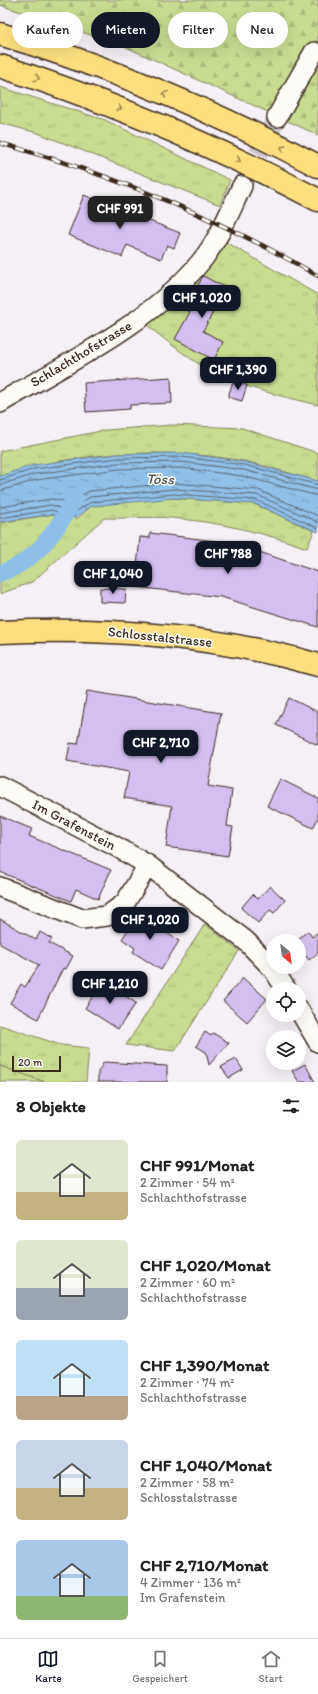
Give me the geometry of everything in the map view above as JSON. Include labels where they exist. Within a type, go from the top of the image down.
[{"type":"main road","points":[[0,34],[93,65],[176,98],[257,135],[318,166]]},
{"type":"main road","points":[[0,66],[82,94],[164,126],[243,162],[318,200]]},
{"type":"main road","name":"Schlosstalstrasse","points":[[0,632],[103,630],[157,635],[251,648],[318,664]]},
{"type":"street","points":[[277,117],[314,52]]},
{"type":"street","name":"Schlachthofstrasse","points":[[0,403],[139,319],[163,300],[187,277],[204,257],[217,237],[242,186]]},
{"type":"street","name":"Im Grafenstein","points":[[0,786],[115,846],[148,865],[246,941],[273,969],[281,982]]},
{"type":"street","points":[[0,887],[82,919],[107,916],[125,903],[148,865]]},
{"type":"street","points":[[306,1022],[318,1042]]},
{"type":"green space","points":[[0,0],[318,0],[318,135],[128,48],[160,48],[160,12],[91,12],[91,35],[83,32],[83,12],[21,12],[0,5]]},
{"type":"green space","points":[[0,87],[105,120],[230,180],[220,205],[38,133],[0,123]]},
{"type":"green space","points":[[217,237],[318,295],[318,405],[259,390],[235,382],[213,372],[180,351],[139,319]]},
{"type":"green space","points":[[172,425],[242,428],[318,453],[318,481],[244,461],[183,454],[152,453],[121,454],[59,461],[0,476],[0,451],[106,430]]},
{"type":"green space","points":[[173,498],[254,504],[314,531],[307,548],[273,537],[206,522],[163,517],[104,518],[32,582],[0,594],[0,523],[54,514],[55,517],[78,518],[91,506]]},
{"type":"green space","points":[[205,924],[239,951],[175,1051],[126,1045]]},
{"type":"green space","points":[[0,1025],[61,1045],[89,1048],[86,1082],[45,1082],[0,1066]]},
{"type":"green space","points":[[0,1066],[45,1082],[0,1082]]},
{"type":"water","name":"Töss","points":[[182,453],[245,462],[318,481],[318,532],[255,504],[174,498],[92,506],[76,517],[57,517],[53,514],[0,522],[0,476],[33,465],[118,454]]},
{"type":"building","points":[[84,195],[180,233],[174,248],[167,245],[161,259],[127,245],[122,257],[68,235]]},
{"type":"building","points":[[203,276],[226,288],[203,331],[223,342],[214,360],[175,339],[190,312],[185,309]]},
{"type":"building","points":[[171,377],[172,403],[130,405],[130,409],[86,412],[84,383]]},
{"type":"building","points":[[233,381],[247,385],[242,401],[228,397]]},
{"type":"building","points":[[150,533],[233,543],[318,572],[318,627],[221,597],[135,587],[140,537],[150,538]]},
{"type":"building","points":[[100,588],[126,589],[125,603],[100,602]]},
{"type":"building","points":[[87,691],[221,713],[208,786],[232,790],[227,826],[233,827],[228,856],[166,847],[172,806],[124,798],[129,772],[67,761],[70,743],[78,744]]},
{"type":"building","points":[[289,698],[318,712],[318,745],[276,725]]},
{"type":"building","points":[[280,779],[318,798],[318,818],[313,828],[267,806]]},
{"type":"building","points":[[0,816],[32,829],[29,836],[111,870],[98,899],[76,889],[71,901],[0,872]]},
{"type":"building","points":[[270,886],[285,900],[274,913],[270,910],[258,923],[241,908],[253,894],[258,899]]},
{"type":"building","points":[[141,910],[154,919],[152,923],[179,941],[161,970],[133,952],[135,948],[122,939]]},
{"type":"building","points":[[0,919],[36,940],[40,932],[52,939],[49,943],[73,956],[66,969],[63,968],[38,1019],[10,1003],[21,984],[25,987],[39,965],[0,944]]},
{"type":"building","points":[[308,931],[312,937],[318,932],[318,953],[309,960],[306,956],[306,934],[304,934]]},
{"type":"building","points":[[243,978],[266,998],[266,1000],[247,1022],[223,1001]]},
{"type":"building","points":[[103,981],[136,1003],[118,1029],[85,1008]]},
{"type":"building","points":[[205,1032],[211,1036],[213,1033],[229,1043],[209,1065],[206,1052],[196,1046]]},
{"type":"building","points":[[236,1059],[243,1070],[229,1078],[221,1067]]},
{"type":"building","points":[[104,1062],[167,1066],[167,1082],[98,1082],[98,1072]]},
{"type":"building","points":[[306,1066],[315,1082],[299,1082],[292,1071],[306,1070]]},
{"type":"waterway","points":[[0,573],[13,568],[35,553],[45,543],[75,498]]},
{"type":"tunnel","points":[[245,180],[277,117]]},
{"type":"railway","points":[[0,143],[41,155],[123,183],[163,199],[242,235],[318,276]]}]
